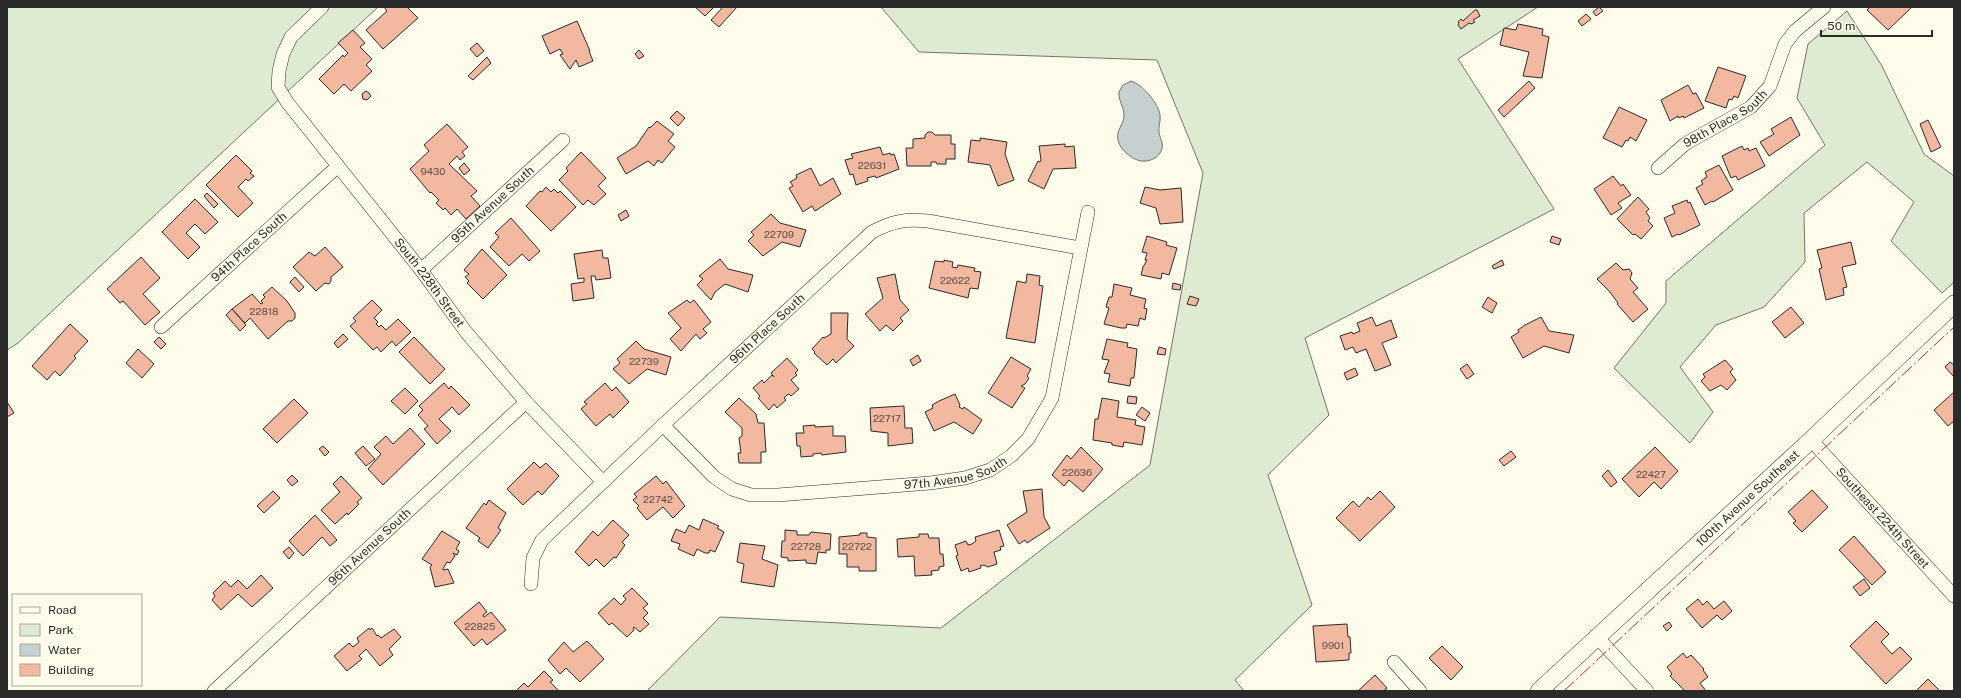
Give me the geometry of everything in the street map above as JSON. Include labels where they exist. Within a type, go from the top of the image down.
[{"type":"street","name":"South 228th Street","points":[[322,7],[291,37],[282,54],[278,87],[287,102],[421,270],[466,332],[526,402],[603,482]]},
{"type":"street","name":"98th Place South","points":[[1658,168],[1686,144],[1751,106],[1770,86],[1785,44],[1795,31],[1824,7]]},
{"type":"street","name":"95th Avenue South","points":[[421,270],[564,140]]},
{"type":"street","name":"94th Place South","points":[[161,327],[338,166]]},
{"type":"street","name":"97th Avenue South","points":[[663,425],[714,477],[732,489],[751,495],[778,495],[930,484],[965,478],[990,470],[1011,456],[1028,439],[1052,398],[1088,212]]},
{"type":"street","name":"96th Place South","points":[[531,584],[533,558],[542,540],[663,425],[872,232],[888,224],[906,220],[928,221],[1080,248]]},
{"type":"street","name":"100th Avenue Southeast","points":[[1539,691],[1811,440],[1954,304]]},
{"type":"street","name":"96th Avenue South","points":[[214,691],[526,402]]},
{"type":"street","name":"Southeast 224th Street","points":[[1811,440],[1954,596]]},
{"type":"street","points":[[1597,637],[1647,691]]},
{"type":"street","points":[[1394,662],[1420,691]]},
{"type":"green space","points":[[7,7],[378,7],[18,343],[7,350]]},
{"type":"green space","points":[[881,7],[1538,7],[1458,59],[1554,209],[1305,338],[1329,415],[1268,475],[1312,605],[1235,680],[1244,691],[647,691],[720,617],[941,628],[1150,465],[1203,173],[1157,60],[919,52]]},
{"type":"green space","points":[[1847,11],[1882,66],[1924,154],[1954,176],[1954,282],[1942,293],[1891,241],[1914,202],[1867,162],[1804,213],[1805,262],[1764,307],[1716,325],[1680,367],[1713,412],[1690,443],[1614,368],[1666,303],[1666,281],[1825,145],[1797,98],[1808,44]]},
{"type":"water","points":[[1131,81],[1145,90],[1157,105],[1160,115],[1159,133],[1162,148],[1160,153],[1154,158],[1144,161],[1137,160],[1128,155],[1121,147],[1118,138],[1118,133],[1124,115],[1119,98],[1119,92],[1123,85]]},
{"type":"building","points":[[384,7],[407,7],[418,18],[383,49],[366,30],[387,11]]},
{"type":"building","points":[[695,7],[711,7],[713,8],[705,16]]},
{"type":"building","points":[[723,7],[737,7],[719,27],[711,20]]},
{"type":"building","points":[[1599,7],[1603,11],[1596,16],[1593,12]]},
{"type":"building","points":[[1870,7],[1912,7],[1888,30],[1867,10]]},
{"type":"building","points":[[1475,10],[1477,10],[1480,16],[1473,20],[1475,22],[1471,24],[1469,23],[1461,29],[1458,22],[1461,19],[1463,21]]},
{"type":"building","points":[[1586,14],[1591,19],[1582,26],[1578,21]]},
{"type":"building","points":[[577,21],[593,61],[579,67],[576,60],[570,69],[560,55],[563,54],[560,49],[550,54],[542,36]]},
{"type":"building","points":[[1518,24],[1543,29],[1542,35],[1549,37],[1542,78],[1523,76],[1529,52],[1500,45],[1504,28],[1516,30]]},
{"type":"building","points":[[353,30],[365,43],[360,47],[372,59],[366,65],[372,71],[351,91],[344,84],[334,94],[319,79],[343,55],[344,57],[348,53],[338,43]]},
{"type":"building","points":[[477,43],[484,51],[477,57],[470,49]]},
{"type":"building","points":[[639,50],[644,56],[639,59],[635,54]]},
{"type":"building","points":[[487,57],[491,63],[473,80],[468,76]]},
{"type":"building","points":[[1718,67],[1746,76],[1738,98],[1734,96],[1732,100],[1729,99],[1726,108],[1705,101]]},
{"type":"building","points":[[1529,81],[1535,88],[1504,117],[1498,110]]},
{"type":"building","points":[[1688,85],[1693,94],[1696,93],[1704,108],[1684,118],[1683,116],[1679,118],[1678,116],[1670,121],[1661,100]]},
{"type":"building","points":[[366,91],[371,96],[367,100],[363,99],[362,94]]},
{"type":"building","points":[[1619,107],[1647,120],[1636,141],[1630,137],[1628,141],[1626,140],[1622,147],[1603,138]]},
{"type":"building","points":[[677,111],[685,118],[678,126],[670,118]]},
{"type":"building","points":[[1791,117],[1800,135],[1769,156],[1760,142],[1774,134],[1771,129]]},
{"type":"building","points":[[1928,120],[1941,147],[1931,152],[1920,124]]},
{"type":"building","points":[[657,121],[674,134],[668,141],[675,147],[662,163],[658,160],[654,166],[648,161],[626,174],[617,158],[636,146],[649,127],[650,128]]},
{"type":"building","points":[[447,124],[468,147],[462,152],[465,156],[460,160],[457,156],[449,164],[477,191],[471,196],[480,206],[466,219],[457,209],[451,215],[445,208],[443,210],[436,203],[439,200],[431,192],[430,193],[410,169],[429,151],[424,145]]},
{"type":"building","points":[[928,132],[932,132],[935,135],[951,135],[951,144],[955,144],[955,159],[946,159],[946,164],[931,162],[931,166],[907,166],[906,148],[913,148],[913,139],[925,138],[925,135]]},
{"type":"building","points":[[980,138],[1007,142],[1005,154],[1014,180],[998,186],[990,165],[968,162],[971,140],[980,141]]},
{"type":"building","points":[[1065,144],[1065,147],[1074,146],[1076,168],[1053,169],[1044,189],[1028,181],[1038,161],[1040,162],[1041,160],[1039,146]]},
{"type":"building","points":[[1742,146],[1744,150],[1748,148],[1749,151],[1756,148],[1765,166],[1738,180],[1736,176],[1731,178],[1722,156]]},
{"type":"building","points":[[880,147],[883,155],[890,153],[891,155],[894,154],[899,169],[876,178],[875,176],[867,178],[868,181],[856,185],[853,174],[850,175],[845,160],[853,158],[851,154]]},
{"type":"building","points":[[581,152],[606,178],[598,186],[606,194],[594,205],[588,200],[583,205],[559,180],[568,171],[566,168]]},
{"type":"building","points":[[236,155],[252,171],[250,173],[254,176],[248,181],[246,179],[238,187],[253,203],[238,217],[206,185]]},
{"type":"building","points":[[464,163],[470,170],[464,175],[459,168]]},
{"type":"building","points":[[1719,165],[1733,190],[1705,205],[1696,188],[1703,184],[1701,181],[1707,177],[1705,172]]},
{"type":"building","points":[[811,168],[820,186],[833,178],[841,194],[815,211],[812,206],[803,212],[789,188],[793,186],[790,182],[797,178],[796,175]]},
{"type":"building","points":[[1613,176],[1621,186],[1623,184],[1631,195],[1618,203],[1622,208],[1611,215],[1594,189]]},
{"type":"building","points":[[546,187],[551,192],[554,189],[558,193],[560,191],[576,207],[551,231],[526,206],[540,191],[542,192]]},
{"type":"building","points":[[1145,187],[1160,190],[1181,188],[1183,222],[1160,224],[1156,208],[1140,203]]},
{"type":"building","points":[[207,193],[218,204],[214,208],[204,196]]},
{"type":"building","points":[[1638,197],[1649,209],[1646,212],[1650,218],[1648,221],[1653,226],[1641,239],[1635,234],[1633,235],[1617,219]]},
{"type":"building","points":[[195,199],[218,222],[205,234],[195,224],[186,233],[200,247],[188,259],[162,232]]},
{"type":"building","points":[[1687,200],[1688,203],[1690,202],[1700,225],[1672,237],[1664,218],[1675,213],[1672,206]]},
{"type":"building","points":[[626,210],[629,216],[621,221],[618,215]]},
{"type":"building","points":[[771,214],[780,223],[806,230],[800,247],[782,242],[763,256],[748,241],[754,235],[751,232]]},
{"type":"building","points":[[511,218],[540,251],[529,261],[522,254],[509,266],[490,247],[499,237],[495,233]]},
{"type":"building","points":[[1147,236],[1167,242],[1166,245],[1177,248],[1169,275],[1162,273],[1161,279],[1141,275],[1147,260],[1145,260],[1147,253],[1142,252]]},
{"type":"building","points":[[1552,236],[1561,239],[1559,245],[1550,242]]},
{"type":"building","points":[[1851,242],[1856,264],[1842,267],[1847,287],[1843,288],[1844,295],[1826,300],[1819,269],[1822,268],[1817,250]]},
{"type":"building","points":[[325,247],[343,267],[331,277],[329,284],[325,283],[316,291],[293,267],[309,252],[315,256]]},
{"type":"building","points":[[482,249],[507,275],[483,299],[467,283],[469,281],[465,277],[469,274],[464,270]]},
{"type":"building","points":[[602,250],[603,258],[608,258],[611,278],[596,280],[595,276],[591,276],[594,298],[573,301],[571,284],[584,282],[584,278],[578,279],[574,254]]},
{"type":"building","points":[[141,257],[160,278],[143,294],[160,312],[145,325],[123,301],[120,303],[107,289]]},
{"type":"building","points":[[720,259],[728,269],[753,275],[748,292],[725,284],[715,292],[711,300],[697,285],[703,279],[699,276]]},
{"type":"building","points":[[944,260],[953,262],[952,267],[957,268],[958,265],[975,268],[974,271],[981,272],[978,289],[970,288],[968,298],[929,288],[935,261],[944,262]]},
{"type":"building","points":[[1502,260],[1504,265],[1494,269],[1492,266]]},
{"type":"building","points":[[1616,263],[1623,270],[1629,269],[1632,273],[1630,279],[1638,288],[1633,292],[1648,309],[1633,322],[1617,304],[1618,303],[1610,292],[1597,279]]},
{"type":"building","points":[[895,274],[900,300],[909,310],[900,318],[903,321],[893,331],[886,325],[880,331],[865,314],[883,298],[877,278]]},
{"type":"building","points":[[1027,274],[1040,276],[1039,285],[1043,286],[1035,343],[1006,338],[1017,281],[1026,283]]},
{"type":"building","points":[[295,277],[304,287],[299,292],[290,282]]},
{"type":"building","points":[[1173,283],[1181,285],[1180,290],[1172,289]]},
{"type":"building","points":[[1114,284],[1132,288],[1130,295],[1146,299],[1144,308],[1147,309],[1145,320],[1140,318],[1138,326],[1127,324],[1126,328],[1121,328],[1104,324],[1109,308],[1106,307],[1109,297],[1112,297]]},
{"type":"building","points":[[272,287],[287,301],[295,313],[295,318],[292,321],[288,321],[268,339],[250,318],[245,323],[232,309],[252,294],[261,304],[263,303],[261,301],[265,297],[263,295]]},
{"type":"building","points":[[1190,296],[1199,299],[1196,306],[1187,304]]},
{"type":"building","points":[[1488,297],[1497,303],[1492,313],[1482,307]]},
{"type":"building","points":[[372,300],[382,310],[374,318],[378,322],[376,324],[379,327],[381,325],[386,330],[398,319],[411,332],[396,346],[392,341],[381,352],[377,347],[373,350],[350,326],[356,321],[353,318]]},
{"type":"building","points":[[687,300],[690,303],[694,300],[711,322],[703,329],[707,333],[700,339],[696,334],[681,351],[670,339],[681,328],[668,313]]},
{"type":"building","points":[[1791,307],[1804,323],[1785,338],[1772,322]]},
{"type":"building","points":[[232,309],[246,325],[240,331],[226,315]]},
{"type":"building","points":[[831,313],[848,313],[847,339],[854,346],[836,363],[833,359],[827,365],[814,353],[815,352],[812,349],[823,337],[824,338],[831,334]]},
{"type":"building","points":[[1372,317],[1376,326],[1391,320],[1397,337],[1382,343],[1391,365],[1375,371],[1366,349],[1356,353],[1353,347],[1345,350],[1340,336],[1352,332],[1353,334],[1360,331],[1357,323]]},
{"type":"building","points":[[1541,317],[1549,331],[1574,335],[1569,353],[1544,346],[1523,358],[1511,337],[1519,332],[1518,330],[1525,325]]},
{"type":"building","points":[[70,324],[88,341],[74,356],[76,358],[60,376],[55,371],[47,380],[32,366]]},
{"type":"building","points":[[343,334],[348,339],[338,348],[334,343]]},
{"type":"building","points":[[159,337],[166,344],[161,349],[154,342]]},
{"type":"building","points":[[414,337],[445,369],[430,384],[399,352]]},
{"type":"building","points":[[1107,339],[1128,343],[1127,347],[1137,349],[1134,378],[1131,378],[1130,386],[1108,382],[1110,374],[1104,373],[1109,360],[1102,359]]},
{"type":"building","points":[[636,341],[644,349],[671,357],[666,375],[647,369],[629,384],[613,369],[620,363],[617,359]]},
{"type":"building","points":[[1159,347],[1166,349],[1165,355],[1157,354]]},
{"type":"building","points":[[138,349],[154,364],[142,378],[126,363]]},
{"type":"building","points":[[918,355],[921,361],[913,366],[910,360]]},
{"type":"building","points":[[1011,357],[1031,369],[1027,376],[1029,378],[1025,384],[1021,386],[1025,388],[1012,408],[988,393]]},
{"type":"building","points":[[787,358],[798,370],[795,373],[797,375],[791,380],[799,389],[791,396],[789,394],[787,395],[784,398],[786,400],[777,408],[774,404],[769,410],[758,398],[760,396],[753,388],[762,380],[764,383],[772,375],[774,377],[771,373]]},
{"type":"building","points":[[1725,360],[1733,369],[1730,372],[1736,380],[1727,390],[1721,385],[1710,391],[1701,381],[1705,377],[1703,374]]},
{"type":"building","points":[[1950,362],[1954,365],[1954,377],[1945,367]]},
{"type":"building","points":[[1467,364],[1474,374],[1467,379],[1460,369]]},
{"type":"building","points":[[1355,368],[1358,375],[1347,380],[1344,373]]},
{"type":"building","points":[[444,383],[449,389],[451,386],[470,405],[459,415],[452,407],[439,419],[451,431],[437,444],[424,429],[428,426],[418,415],[423,410],[419,406]]},
{"type":"building","points":[[605,383],[612,391],[616,387],[629,402],[613,418],[610,414],[596,426],[581,409],[587,404],[584,402]]},
{"type":"building","points":[[405,388],[418,401],[405,414],[391,401]]},
{"type":"building","points":[[1954,392],[1954,421],[1948,426],[1934,410]]},
{"type":"building","points":[[955,394],[960,405],[959,407],[963,409],[964,407],[982,420],[973,434],[954,422],[934,431],[925,412],[933,408],[932,405]]},
{"type":"building","points":[[1128,396],[1137,397],[1136,404],[1127,403]]},
{"type":"building","points":[[739,398],[756,414],[758,423],[764,423],[766,452],[761,452],[761,463],[739,463],[738,453],[741,453],[739,438],[742,436],[742,428],[725,412]]},
{"type":"building","points":[[1102,398],[1119,401],[1117,417],[1136,420],[1135,425],[1145,427],[1142,445],[1124,442],[1123,447],[1112,445],[1112,443],[1093,440],[1095,419],[1098,419]]},
{"type":"building","points":[[294,399],[308,413],[277,443],[263,429]]},
{"type":"building","points":[[7,402],[14,413],[7,417]]},
{"type":"building","points":[[904,406],[905,428],[912,428],[913,443],[888,446],[888,433],[871,431],[870,408]]},
{"type":"building","points":[[1142,407],[1150,413],[1145,421],[1136,415]]},
{"type":"building","points":[[815,425],[815,427],[833,426],[833,436],[845,436],[846,452],[822,455],[821,453],[813,454],[813,456],[801,457],[800,446],[797,446],[796,433],[804,433],[803,426]]},
{"type":"building","points":[[410,428],[425,444],[383,485],[368,469],[381,454],[374,447],[386,436],[393,444]]},
{"type":"building","points":[[323,446],[329,452],[325,456],[319,449]]},
{"type":"building","points":[[363,446],[375,459],[366,466],[355,453]]},
{"type":"building","points":[[1081,447],[1103,469],[1083,492],[1069,480],[1064,486],[1052,475],[1067,455],[1071,459]]},
{"type":"building","points":[[1655,447],[1678,471],[1661,489],[1654,482],[1639,497],[1622,479]]},
{"type":"building","points":[[1511,451],[1516,457],[1504,466],[1499,460]]},
{"type":"building","points":[[534,462],[540,468],[546,463],[559,476],[542,495],[538,491],[523,505],[507,489]]},
{"type":"building","points":[[1608,470],[1617,482],[1611,487],[1602,476]]},
{"type":"building","points":[[292,475],[298,481],[292,486],[287,480]]},
{"type":"building","points":[[341,476],[362,498],[357,502],[359,504],[348,515],[347,513],[335,524],[321,510],[340,492],[333,484]]},
{"type":"building","points":[[656,476],[663,484],[666,481],[685,506],[673,518],[663,507],[647,520],[637,508],[639,506],[633,500],[637,497],[634,494]]},
{"type":"building","points":[[1042,489],[1044,517],[1050,528],[1027,543],[1025,540],[1019,544],[1007,525],[1027,512],[1023,491]]},
{"type":"building","points":[[1812,490],[1828,507],[1802,532],[1793,523],[1796,521],[1788,512]]},
{"type":"building","points":[[273,491],[280,498],[264,513],[257,506]]},
{"type":"building","points":[[1380,491],[1395,507],[1360,541],[1336,518],[1353,501],[1359,507],[1368,497],[1371,500]]},
{"type":"building","points":[[489,500],[506,513],[498,528],[501,530],[488,548],[478,541],[480,538],[466,528],[484,503],[486,505]]},
{"type":"building","points":[[315,515],[337,540],[330,546],[322,537],[303,556],[289,541]]},
{"type":"building","points":[[703,519],[719,526],[717,528],[724,532],[715,552],[710,550],[709,553],[705,553],[697,549],[694,556],[678,549],[680,544],[671,541],[676,529],[685,533],[689,525],[699,530]]},
{"type":"building","points":[[613,520],[629,535],[622,542],[625,545],[616,558],[614,557],[604,567],[596,559],[589,566],[575,552],[593,531],[598,536]]},
{"type":"building","points":[[785,530],[797,531],[797,535],[809,535],[811,532],[831,534],[830,550],[826,550],[826,553],[818,552],[816,564],[806,563],[806,560],[788,561],[788,558],[781,557],[782,541],[785,541]]},
{"type":"building","points":[[999,530],[1004,546],[1000,547],[1001,550],[994,552],[997,564],[988,567],[984,565],[980,566],[981,568],[969,572],[968,568],[961,571],[956,556],[958,555],[955,545],[966,541],[968,545],[972,544],[976,541],[975,537]]},
{"type":"building","points":[[442,531],[460,542],[456,549],[459,551],[457,555],[453,553],[455,556],[450,563],[447,562],[443,569],[448,569],[454,583],[435,587],[430,567],[432,565],[422,559]]},
{"type":"building","points":[[860,533],[867,533],[867,537],[876,538],[876,571],[859,571],[859,567],[847,567],[847,554],[839,554],[839,537],[860,535]]},
{"type":"building","points":[[919,534],[928,534],[929,538],[939,538],[940,554],[943,554],[944,566],[939,567],[939,570],[931,571],[932,575],[915,576],[914,556],[898,557],[897,539],[919,537]]},
{"type":"building","points":[[1854,536],[1886,572],[1872,585],[1839,550]]},
{"type":"building","points":[[740,543],[765,546],[762,559],[778,565],[774,587],[741,582],[744,564],[737,562]]},
{"type":"building","points":[[289,547],[294,553],[289,559],[283,552]]},
{"type":"building","points":[[261,575],[273,588],[252,607],[238,594],[221,610],[212,600],[215,596],[213,593],[225,581],[231,587],[238,580],[247,589]]},
{"type":"building","points":[[1864,579],[1870,588],[1860,596],[1853,587]]},
{"type":"building","points":[[632,588],[648,604],[643,608],[648,613],[643,618],[649,624],[640,632],[634,627],[634,630],[627,637],[612,623],[609,625],[598,613],[614,598],[621,605],[626,599],[623,596]]},
{"type":"building","points":[[1698,599],[1703,605],[1707,601],[1714,609],[1724,601],[1732,611],[1722,620],[1717,615],[1702,628],[1686,609]]},
{"type":"building","points":[[479,602],[487,612],[483,615],[484,617],[491,612],[506,630],[487,645],[482,639],[474,646],[454,623]]},
{"type":"building","points":[[1876,621],[1889,634],[1881,642],[1892,654],[1900,647],[1912,659],[1886,684],[1850,646]]},
{"type":"building","points":[[1669,622],[1672,626],[1667,631],[1663,626]]},
{"type":"building","points":[[1347,624],[1351,653],[1349,653],[1349,660],[1316,662],[1313,626]]},
{"type":"building","points":[[369,628],[370,630],[372,628],[377,636],[378,635],[381,638],[394,629],[401,637],[389,649],[393,655],[380,666],[366,649],[359,656],[362,659],[347,671],[334,656],[349,643],[353,647],[359,642],[357,638]]},
{"type":"building","points":[[587,641],[604,659],[580,682],[566,668],[560,674],[548,660],[564,642],[573,652]]},
{"type":"building","points":[[1442,646],[1463,667],[1451,680],[1429,658]]},
{"type":"building","points":[[1683,653],[1687,658],[1691,655],[1704,669],[1703,670],[1708,677],[1700,683],[1706,691],[1685,691],[1670,676],[1672,674],[1667,667]]},
{"type":"building","points":[[544,671],[553,680],[550,682],[559,691],[516,691],[524,683],[528,687]]},
{"type":"building","points":[[1375,675],[1387,688],[1383,691],[1358,691]]},
{"type":"building","points":[[1928,679],[1940,691],[1916,691]]},
{"type":"power","points":[[1564,691],[1954,327]]}]
